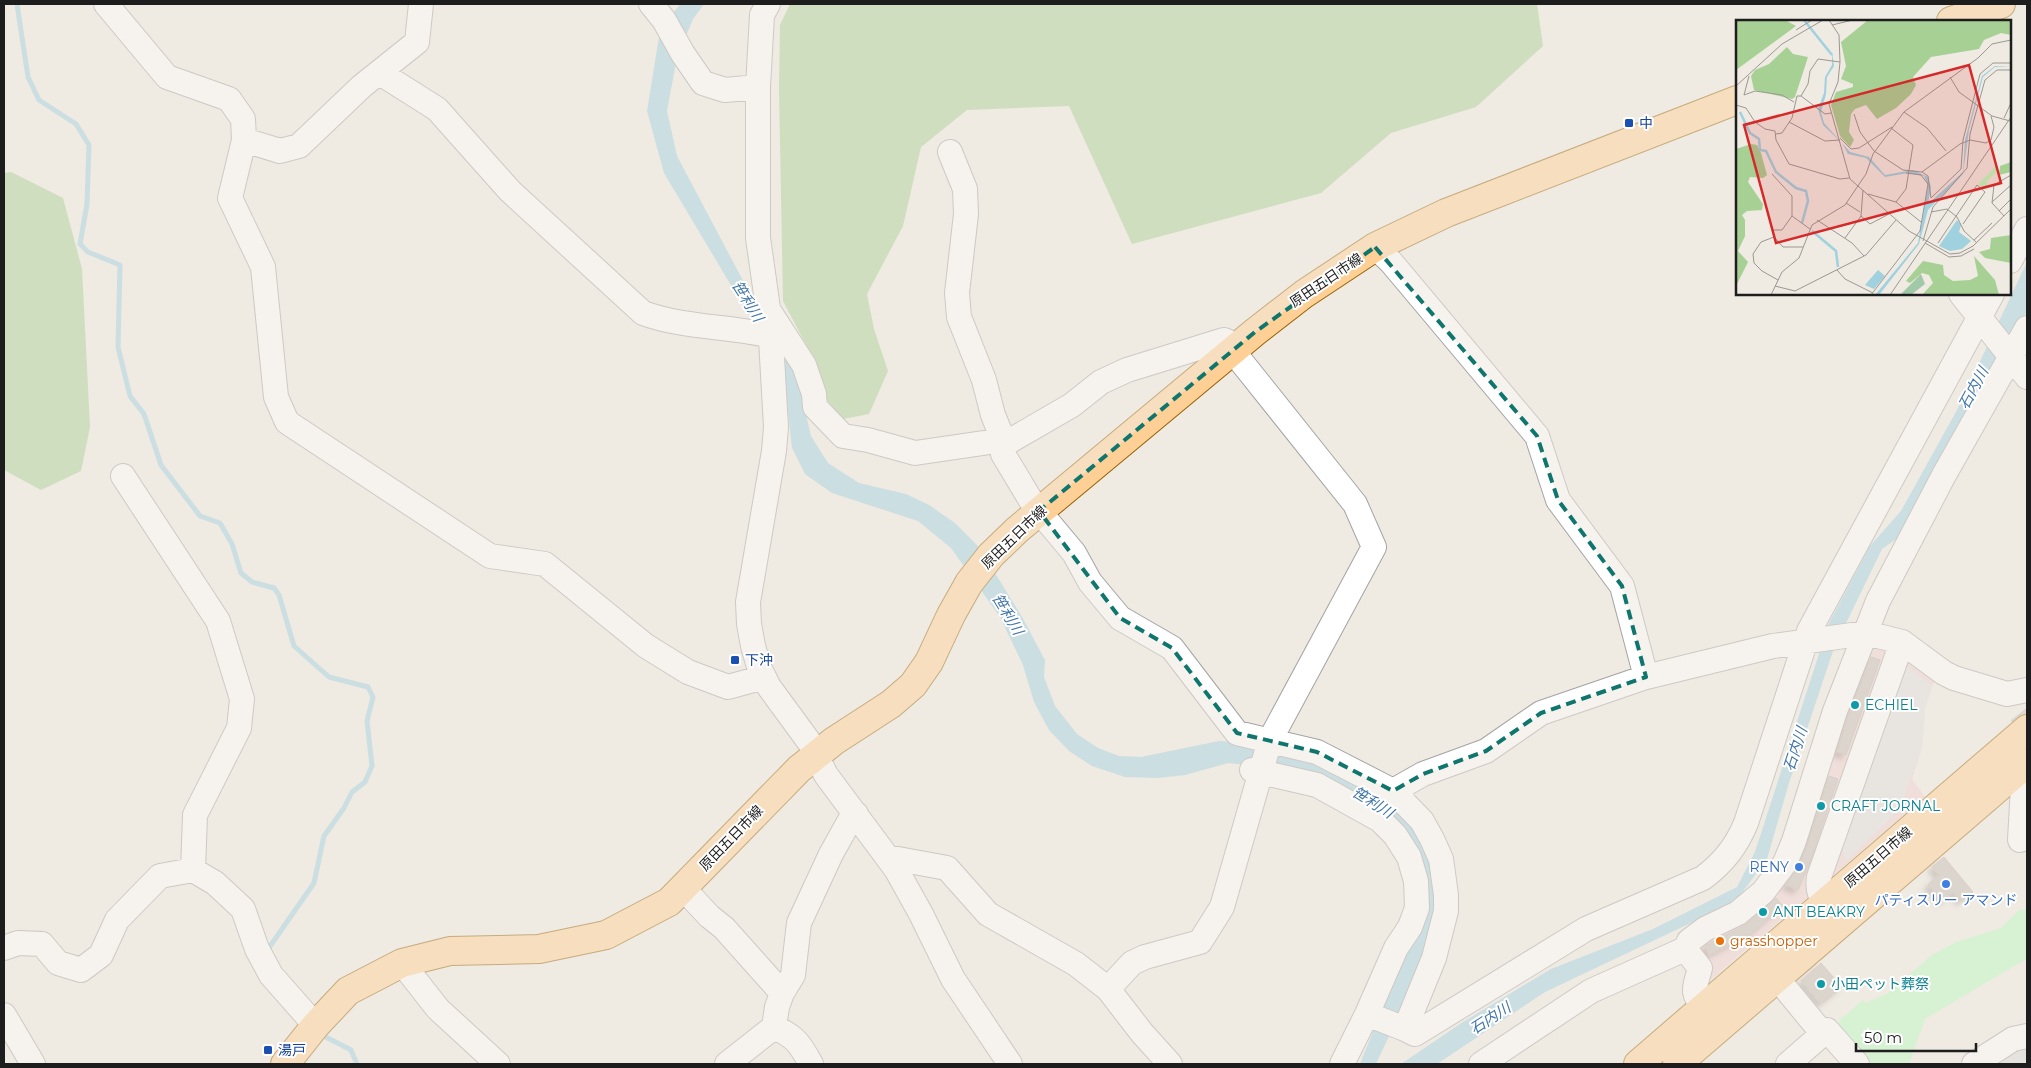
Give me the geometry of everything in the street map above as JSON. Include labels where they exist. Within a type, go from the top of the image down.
[{"type":"main road","points":[[1953,20],[2001,4]]},
{"type":"main road","name":"原田五日市線","points":[[285,1064],[314,1027],[348,992],[402,962],[450,951],[539,949],[606,935],[669,902],[783,785],[816,755],[891,704],[913,686],[929,662],[951,615],[980,569],[1017,530],[1235,348],[1304,294],[1375,247],[1446,213],[1736,100]]},
{"type":"main road","name":"原田五日市線","points":[[1677,1064],[2018,775],[2022,707]]},
{"type":"main road","name":"原田五日市線","points":[[1638,1064],[1825,903],[2018,775]]},
{"type":"street","points":[[106,4],[167,77],[229,99],[243,119],[244,140],[230,198],[264,267],[276,397],[287,422],[490,556],[545,564],[646,646],[688,672],[728,687],[764,677]]},
{"type":"street","points":[[244,140],[280,150],[299,146],[362,86],[417,42],[421,4]]},
{"type":"street","points":[[768,4],[762,15],[758,87],[758,238],[769,322],[776,426],[774,451],[748,602],[753,646],[764,677],[781,706],[810,743],[826,775],[887,857],[909,891],[963,996],[1010,1064]]},
{"type":"street","points":[[658,12],[703,83],[725,90],[758,87]]},
{"type":"street","points":[[380,72],[436,109],[510,191],[643,313],[664,321],[748,331],[769,322]]},
{"type":"street","points":[[950,152],[965,190],[966,214],[957,294],[960,318],[984,380],[1003,445],[1003,454],[1033,504],[1074,553],[1090,582],[1120,618],[1172,648],[1237,732],[1317,752],[1393,790],[1422,821],[1432,839],[1441,859],[1446,895],[1446,911],[1434,958],[1403,1029]]},
{"type":"street","points":[[2011,259],[2027,229]]},
{"type":"street","points":[[1375,247],[1391,262],[1537,436],[1558,500],[1622,586],[1646,677]]},
{"type":"street","points":[[1962,295],[2027,377]]},
{"type":"street","points":[[1370,1015],[1415,1034],[1586,929],[1687,886],[1717,868],[1734,847],[1746,823],[1809,641],[1877,503],[1992,295]]},
{"type":"street","points":[[769,322],[804,365],[814,394],[815,407],[843,436],[868,440],[915,453],[997,441],[1003,445]]},
{"type":"street","points":[[1481,1064],[1591,991],[1684,949],[1689,940],[1705,929],[1738,913],[1763,892],[1785,863],[1863,633],[1931,499],[2009,355],[2027,328]]},
{"type":"street","points":[[1003,445],[1072,405],[1101,382],[1127,370],[1224,340],[1235,348],[1355,504],[1374,547],[1270,741],[1258,769],[1222,907],[1200,942],[1145,957],[1132,963],[1108,989]]},
{"type":"street","points":[[123,476],[218,621],[242,699],[239,728],[195,815],[193,870]]},
{"type":"street","points":[[1393,790],[1423,774],[1486,751],[1542,713],[1646,677],[1773,646],[1863,633],[1902,642],[1949,676],[2000,693],[2022,707]]},
{"type":"street","points":[[1825,903],[1820,895],[1819,877],[1902,642]]},
{"type":"street","points":[[1258,769],[1317,785],[1380,820],[1395,835],[1409,857],[1416,881],[1417,908],[1410,927],[1396,948],[1370,1015],[1342,1064]]},
{"type":"street","points":[[2018,775],[2020,840]]},
{"type":"street","points":[[727,1064],[774,1027],[776,1007],[793,975],[799,923],[831,854],[850,820],[856,814]]},
{"type":"street","points":[[887,857],[947,868],[988,914],[1076,964],[1108,989],[1142,1033],[1170,1064]]},
{"type":"street","points":[[4,948],[18,943],[42,944],[58,963],[81,970],[100,956],[117,920],[160,876],[193,870],[215,883],[243,909],[262,958],[272,975],[308,1017],[314,1027]]},
{"type":"street","points":[[683,888],[709,916],[724,928],[782,993]]},
{"type":"street","points":[[1684,949],[1700,968],[1694,992],[1695,998],[1704,1008]]},
{"type":"street","points":[[402,962],[438,1009],[498,1064]]},
{"type":"street","points":[[1777,978],[1823,1034]]},
{"type":"street","points":[[4,1015],[33,1064]]},
{"type":"street","points":[[774,1027],[790,1034],[801,1044],[811,1064]]},
{"type":"street","points":[[1788,1064],[1827,1030],[1857,1064]]},
{"type":"street","points":[[1974,1064],[2013,1039],[2027,1036]]},
{"type":"highlighted area","points":[[1375,247],[1537,436],[1558,500],[1622,586],[1646,677],[1541,713],[1486,751],[1423,774],[1393,791],[1317,752],[1237,733],[1172,648],[1120,618],[1039,511],[1255,332]]},
{"type":"shaded area","points":[[1865,646],[1897,649],[1937,679],[1932,686],[1925,709],[1922,747],[1912,779],[1925,797],[1700,989],[1692,945],[1764,897]]},
{"type":"shaded area","points":[[1901,661],[1932,686],[1925,709],[1922,747],[1899,810],[1845,862],[1841,830]]},
{"type":"shaded area","points":[[2027,1042],[2027,1064],[1988,1064]]},
{"type":"green space","points":[[790,4],[1537,4],[1543,46],[1476,107],[1391,133],[1321,193],[1132,244],[1069,106],[967,110],[921,147],[903,226],[867,294],[874,329],[888,371],[869,414],[843,419],[827,400],[812,356],[783,301],[779,88],[780,25]]},
{"type":"green space","points":[[11,172],[63,198],[82,269],[90,427],[81,471],[41,490],[4,470],[4,173]]},
{"type":"green space","points":[[2027,909],[2026,959],[1925,1019],[1909,1064],[1869,1064],[1836,1026],[1841,1019],[1863,1000],[1865,1003],[1887,994],[1932,955],[1956,942],[2001,928],[2019,910]]},
{"type":"water","name":"笹利川","points":[[680,4],[704,4],[693,19],[677,57],[667,111],[677,156],[758,309],[804,376],[805,410],[811,436],[828,463],[859,483],[906,494],[929,505],[955,523],[979,547],[1022,617],[1045,660],[1044,677],[1055,706],[1077,734],[1098,748],[1119,756],[1141,757],[1219,741],[1258,743],[1317,759],[1373,787],[1409,817],[1433,853],[1439,894],[1433,942],[1376,1064],[1360,1064],[1416,924],[1400,835],[1269,767],[1228,763],[1185,775],[1158,778],[1125,777],[1092,766],[1069,751],[1049,730],[1034,702],[1023,665],[1000,617],[951,548],[918,521],[832,493],[805,474],[792,448],[784,374],[664,173],[647,111],[660,31]]},
{"type":"water","name":"石内川","points":[[2027,262],[2027,311],[1963,418],[1899,537],[1882,549],[1834,648],[1789,783],[1767,859],[1735,902],[1545,992],[1437,1064],[1401,1064],[1463,1022],[1551,969],[1653,929],[1737,887],[1755,852],[1829,623],[1870,546],[1901,511],[1957,410]]},
{"type":"building","points":[[1871,657],[1880,660],[1846,755],[1837,752],[1848,716]]},
{"type":"building","points":[[1829,776],[1838,779],[1809,865],[1798,890],[1786,885],[1798,868],[1807,846]]},
{"type":"building","points":[[1944,857],[1973,892],[1961,901],[1953,892],[1942,902],[1928,885],[1939,875],[1932,867]]},
{"type":"building","points":[[1776,898],[1783,906],[1751,934],[1709,955],[1705,946],[1747,924]]},
{"type":"building","name":"小田ペット葬祭","points":[[1821,963],[1842,987],[1821,1004],[1801,981]]},
{"type":"waterway","points":[[17,4],[28,77],[39,100],[76,124],[89,145],[87,204],[80,244],[88,252],[120,265],[118,347],[130,396],[144,414],[161,465],[200,516],[220,523],[232,544],[241,573],[252,582],[274,588],[279,595],[294,646],[329,677],[368,687],[373,697],[367,721],[372,766],[365,782],[352,792],[344,808],[324,836],[314,883],[266,952]]},
{"type":"waterway","points":[[320,1034],[351,1050],[357,1064]]},
{"type":"tunnel","points":[[2020,713],[2027,722]]},
{"type":"place","name":"中","points":[[1629,123]]},
{"type":"place","name":"下沖","points":[[735,660]]},
{"type":"place","name":"ECHIEL","points":[[1855,705]]},
{"type":"place","name":"CRAFT JORNAL","points":[[1821,806]]},
{"type":"place","name":"RENY","points":[[1799,867]]},
{"type":"place","name":"パティスリー アマンド","points":[[1946,884]]},
{"type":"place","name":"ANT BEAKRY","points":[[1763,912]]},
{"type":"place","name":"grasshopper","points":[[1720,941]]},
{"type":"place","name":"小田ペット葬祭","points":[[1821,984]]},
{"type":"place","name":"湯戸","points":[[268,1050]]}]
